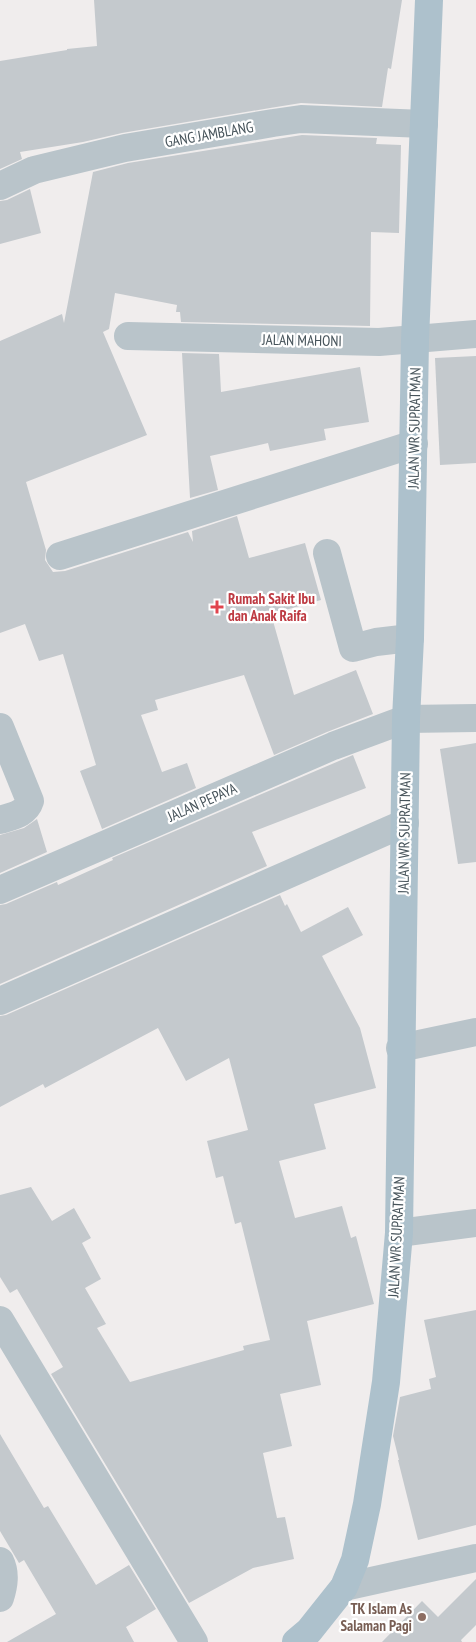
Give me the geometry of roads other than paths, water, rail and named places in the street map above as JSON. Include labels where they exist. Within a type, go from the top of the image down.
[{"type":"main road","name":"JALAN WR SUPRATMAN","points":[[296,1642],[309,1631],[344,1586],[355,1560],[367,1504],[386,1382],[398,1233],[406,718],[410,638],[415,340],[429,0]]},
{"type":"street","name":"GANG JAMBLANG","points":[[0,186],[34,170],[125,148],[273,123],[301,119],[424,124]]},
{"type":"street","name":"JALAN MAHONI","points":[[128,336],[379,342],[476,334]]},
{"type":"street","points":[[60,556],[414,444]]},
{"type":"street","points":[[327,553],[353,648],[376,642],[410,638]]},
{"type":"street","points":[[406,718],[476,718]]},
{"type":"street","name":"JALAN PEPAYA","points":[[0,890],[324,750],[406,718]]},
{"type":"street","points":[[0,727],[30,801],[28,807],[22,812],[0,820]]},
{"type":"street","points":[[0,1001],[405,823]]},
{"type":"street","points":[[400,1048],[476,1032]]},
{"type":"street","points":[[398,1233],[476,1223]]},
{"type":"street","points":[[0,1320],[194,1642]]},
{"type":"street","points":[[344,1586],[476,1558]]},
{"type":"street","points":[[0,1561],[3,1567],[4,1581],[0,1598]]},
{"type":"place","name":"Rumah Sakit Ibu dan Anak Raifa","points":[[217,607]]},
{"type":"place","name":"TK Islam As Salaman Pagi","points":[[422,1617]]}]
